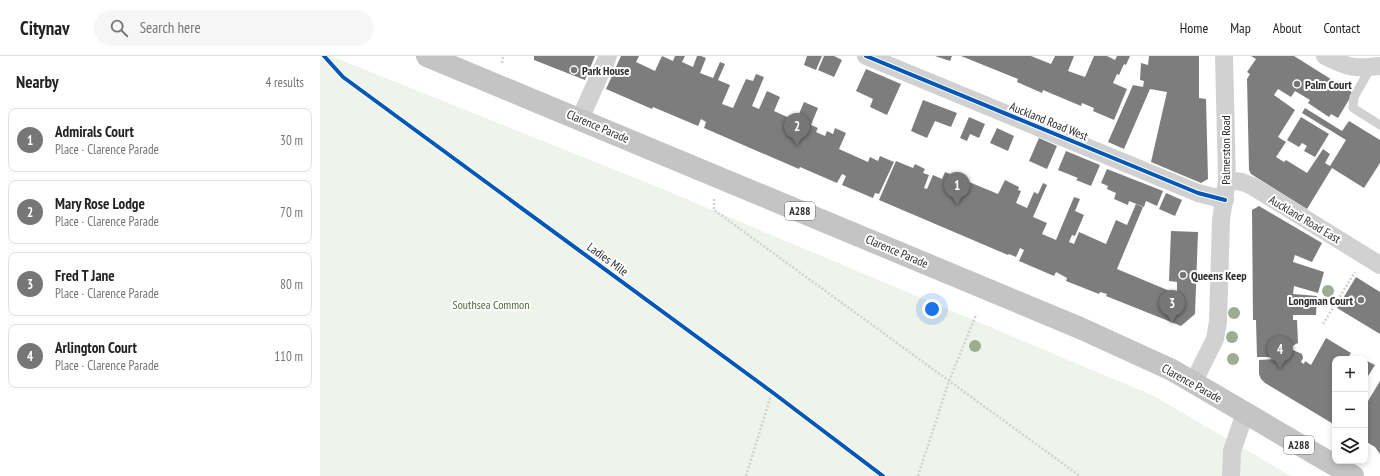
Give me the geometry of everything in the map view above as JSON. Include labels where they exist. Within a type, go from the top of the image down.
[{"type":"main road","name":"Clarence Parade","points":[[427,56],[1080,328],[1172,370],[1353,476]]},
{"type":"street","points":[[580,119],[608,56]]},
{"type":"street","name":"Auckland Road West","points":[[866,56],[1198,193],[1225,200]]},
{"type":"street","name":"Palmerston Road","points":[[1193,383],[1211,348],[1217,330],[1221,220],[1227,180],[1224,56]]},
{"type":"street","points":[[1325,56],[1347,67],[1370,67]]},
{"type":"street","name":"Auckland Road East","points":[[1227,180],[1242,182],[1252,186],[1380,265]]},
{"type":"street","points":[[1232,476],[1232,451],[1245,413]]},
{"type":"lane","points":[[1370,67],[1354,97],[1353,108],[1380,125]]},
{"type":"path","points":[[713,174],[714,210],[1080,476]]},
{"type":"path","points":[[1323,324],[1365,255]]},
{"type":"path","points":[[918,476],[949,381],[976,315]]},
{"type":"path","points":[[766,387],[778,396]]},
{"type":"path","points":[[746,476],[772,392]]},
{"type":"green space","name":"Southsea Common","points":[[320,56],[331,56],[660,188],[1154,396],[1291,476],[320,476]]},
{"type":"building","name":"Park House","points":[[534,56],[595,56],[585,80],[534,60]]},
{"type":"building","points":[[621,56],[639,56],[636,62],[655,71],[662,56],[673,61],[675,56],[685,56],[682,62],[693,67],[697,56],[701,56],[706,58],[700,73],[713,78],[720,62],[725,64],[718,80],[730,85],[722,104],[733,108],[746,79],[753,81],[756,74],[764,77],[752,106],[759,109],[767,91],[780,97],[774,111],[796,121],[804,102],[818,108],[811,125],[818,128],[816,132],[825,136],[827,131],[833,134],[835,128],[846,133],[839,149],[868,162],[870,157],[878,161],[880,156],[894,162],[879,194],[875,193],[873,198],[842,185],[846,176],[842,174],[837,183],[800,167],[799,169],[704,128],[706,122],[701,119],[698,126],[653,107],[652,109],[606,89]]},
{"type":"building","points":[[807,56],[822,56],[816,70],[804,65]]},
{"type":"building","points":[[824,56],[834,56],[842,60],[834,77],[818,70]]},
{"type":"building","points":[[935,56],[952,56],[950,61]]},
{"type":"building","points":[[961,56],[1031,56],[1051,64],[1055,56],[1074,56],[1068,71],[1085,77],[1094,56],[1107,56],[1115,60],[1117,56],[1130,56],[1119,75],[1117,74],[1113,83],[1127,89],[1114,120],[1093,111],[1094,108],[1082,103],[1081,106],[1043,90],[1042,93],[1017,82],[1018,79]]},
{"type":"building","points":[[1149,56],[1199,56],[1199,98],[1206,99],[1208,179],[1201,183],[1151,162],[1167,92],[1150,89],[1124,149],[1108,142],[1133,85],[1143,87],[1144,81],[1140,80],[1141,63],[1148,65]]},
{"type":"building","points":[[1251,56],[1294,56],[1353,93],[1338,118],[1331,114],[1329,117],[1308,103],[1310,100],[1295,91],[1291,97],[1278,89],[1274,95],[1295,110],[1278,137],[1286,142],[1276,157],[1284,162],[1286,160],[1307,173],[1323,149],[1330,154],[1325,163],[1330,166],[1346,140],[1302,113],[1305,108],[1342,131],[1349,121],[1380,140],[1380,163],[1364,188],[1332,168],[1307,209],[1251,174],[1249,170],[1247,79],[1250,74],[1247,72],[1256,59]]},
{"type":"building","points":[[866,69],[901,84],[887,115],[870,107],[873,99],[856,91]]},
{"type":"building","points":[[923,100],[957,113],[951,127],[935,121],[927,138],[911,131]]},
{"type":"building","points":[[969,117],[985,124],[979,138],[970,134],[967,141],[960,138]]},
{"type":"building","points":[[1301,117],[1329,134],[1315,157],[1304,151],[1307,146],[1302,143],[1299,147],[1287,140]]},
{"type":"building","points":[[997,128],[1014,136],[1008,151],[990,143]]},
{"type":"building","points":[[1039,138],[1057,146],[1047,169],[1029,161]]},
{"type":"building","points":[[1066,151],[1100,165],[1091,186],[1076,180],[1078,178],[1058,170]]},
{"type":"building","points":[[896,161],[913,168],[915,164],[925,169],[923,173],[929,175],[924,188],[927,189],[933,175],[942,179],[945,172],[998,194],[1005,180],[1019,187],[1018,190],[1021,191],[1016,203],[1027,208],[1034,192],[1038,194],[1043,183],[1047,185],[1033,217],[1047,223],[1042,234],[1056,240],[1074,197],[1080,199],[1075,211],[1084,215],[1075,236],[1072,235],[1069,242],[1074,244],[1079,232],[1106,244],[1116,220],[1127,225],[1136,204],[1143,207],[1117,269],[1177,294],[1177,282],[1169,281],[1171,231],[1198,232],[1195,314],[1181,326],[1106,296],[1107,294],[1100,292],[1099,294],[1066,281],[1067,278],[1056,272],[1054,276],[1019,261],[1024,250],[1020,248],[1016,257],[1009,254],[1008,255],[879,200]]},
{"type":"building","points":[[1107,169],[1163,191],[1157,206],[1146,201],[1144,207],[1129,201],[1128,205],[1114,199],[1116,193],[1107,189],[1108,186],[1101,183]]},
{"type":"building","points":[[1166,193],[1182,200],[1175,216],[1159,209]]},
{"type":"building","points":[[1259,206],[1322,243],[1312,262],[1295,255],[1293,262],[1324,272],[1318,293],[1294,286],[1293,294],[1317,296],[1316,315],[1293,315],[1293,320],[1297,320],[1298,343],[1271,357],[1257,357],[1256,320],[1253,320],[1252,210]]},
{"type":"building","name":"Longman Court","points":[[1356,277],[1380,292],[1380,334],[1337,308]]},
{"type":"building","points":[[1326,338],[1351,353],[1349,356],[1332,356],[1332,423],[1265,383],[1259,374],[1259,360],[1277,359],[1277,357],[1285,352],[1288,354],[1293,350],[1302,354],[1303,358],[1301,362],[1304,364],[1305,361],[1311,365]]},
{"type":"building","points":[[1368,362],[1375,365],[1368,376]]},
{"type":"building","points":[[1380,381],[1380,454],[1375,447],[1368,443],[1368,401]]},
{"type":"cycle path","name":"Ladies Mile","points":[[324,56],[343,77],[772,392],[883,476]]},
{"type":"cycle path","points":[[866,56],[1198,193],[1225,200]]},
{"type":"place","name":"Park House","points":[[574,70]]},
{"type":"place","name":"Palm Court","points":[[1297,84]]},
{"type":"place","name":"Mary Rose Lodge","points":[[797,146]]},
{"type":"place","name":"Admirals Court","points":[[957,205]]},
{"type":"place","name":"Queens Keep","points":[[1183,275]]},
{"type":"place","name":"Longman Court","points":[[1361,300]]},
{"type":"place","name":"Fred T Jane","points":[[1172,323]]},
{"type":"place","name":"Arlington Court","points":[[1280,369]]}]
